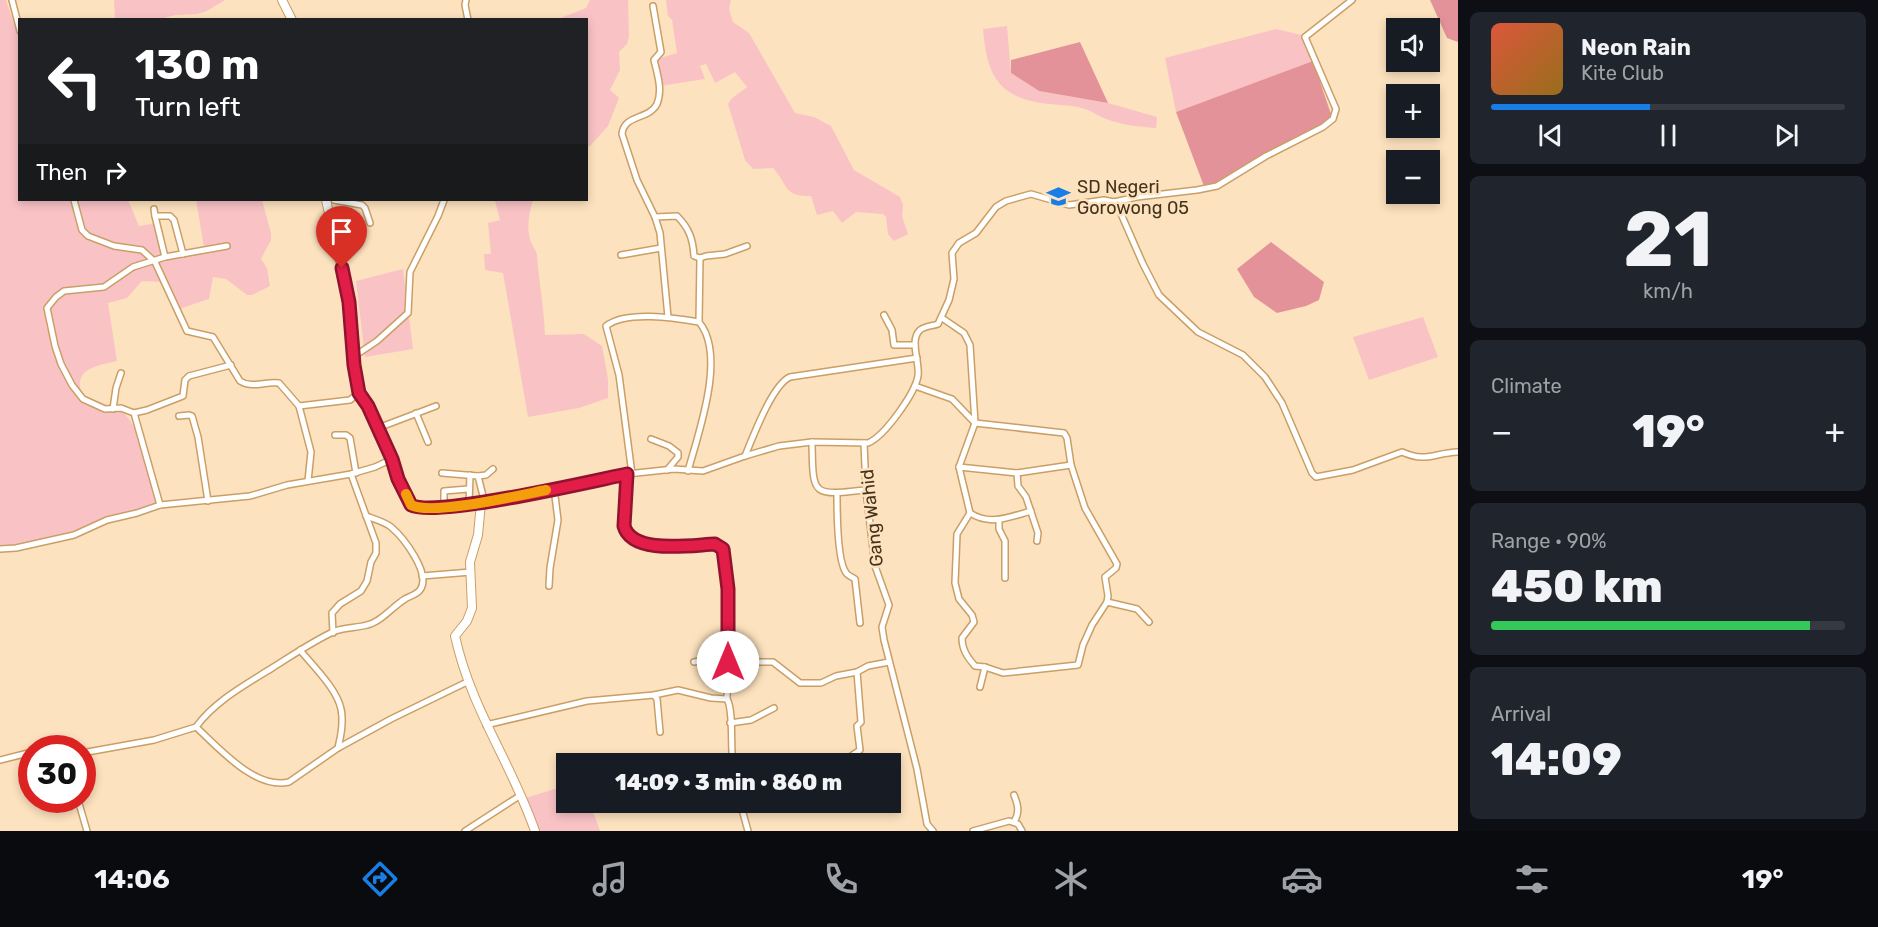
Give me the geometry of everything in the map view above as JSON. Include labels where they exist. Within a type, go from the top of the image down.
[{"type":"street","points":[[12,0],[18,23]]},
{"type":"street","points":[[282,0],[291,18]]},
{"type":"street","points":[[466,0],[468,18]]},
{"type":"street","points":[[326,201],[346,287],[359,393],[378,428],[411,505],[421,508],[481,503],[630,474],[668,470],[703,471],[779,446],[812,442],[864,443],[873,441],[882,432],[915,386],[918,377],[915,345],[920,330],[938,324],[942,318],[954,279],[952,253],[959,243],[976,233],[996,207],[1006,201],[1031,194],[1069,205],[1104,200],[1114,202],[1137,196],[1217,186],[1266,156],[1323,127],[1333,119],[1336,109],[1305,37],[1352,0]]},
{"type":"street","points":[[653,6],[661,52],[654,60],[659,86],[657,103],[652,109],[627,122],[622,134],[637,180],[655,216],[661,248],[668,317]]},
{"type":"street","points":[[74,201],[77,219],[88,236],[114,246],[142,250],[155,262],[187,331],[213,338],[240,381],[246,385],[279,383],[299,406],[311,452],[308,481]]},
{"type":"street","points":[[340,201],[362,205],[370,223]]},
{"type":"street","points":[[353,357],[377,341],[408,313],[410,272],[444,201]]},
{"type":"street","points":[[1114,202],[1159,295],[1198,332],[1243,355],[1265,377],[1282,403],[1312,473],[1316,477],[1353,470],[1402,452],[1416,458],[1458,452]]},
{"type":"street","points":[[154,209],[165,257]]},
{"type":"street","points":[[155,216],[170,216],[174,220],[183,254]]},
{"type":"street","points":[[655,216],[677,216],[690,232],[694,244],[694,256],[700,258],[747,246]]},
{"type":"street","points":[[228,246],[165,257],[133,267],[104,287],[64,291],[47,308],[55,346],[72,386],[83,399],[105,409],[121,408],[134,413],[147,410],[183,396],[189,376],[231,365]]},
{"type":"street","points":[[621,255],[661,248]]},
{"type":"street","points":[[688,471],[707,398],[711,371],[706,333],[699,322],[700,258]]},
{"type":"street","points":[[884,315],[892,330],[894,345],[915,345]]},
{"type":"street","points":[[699,322],[668,317],[622,319],[606,326],[619,375],[630,474],[624,526],[626,534],[645,544],[659,546],[715,544],[723,549],[728,589],[727,699],[731,706],[732,753]]},
{"type":"street","points":[[915,386],[952,399],[975,423],[1064,433],[1068,438],[1071,465],[1085,508],[1117,564],[1116,568],[1105,577],[1107,602],[1099,612],[1088,635],[1078,665],[1003,673],[975,666],[962,644],[962,638],[974,622],[972,615],[959,599],[955,583],[957,534],[970,513],[959,467],[975,423],[969,341],[959,329],[942,318]]},
{"type":"street","points":[[745,456],[767,406],[784,380],[790,377],[917,358]]},
{"type":"street","points":[[113,409],[121,373]]},
{"type":"street","points":[[299,406],[350,400],[359,393]]},
{"type":"street","points":[[378,428],[436,406]]},
{"type":"street","points":[[134,413],[160,505]]},
{"type":"street","points":[[416,413],[428,442]]},
{"type":"street","points":[[179,417],[189,414],[192,416],[198,437],[208,501]]},
{"type":"street","points":[[333,633],[332,613],[335,608],[357,594],[368,581],[376,548],[354,473],[350,438],[346,435],[335,435]]},
{"type":"street","points":[[651,440],[669,446],[678,453],[679,456],[668,470]]},
{"type":"street","points":[[812,442],[813,476],[816,488],[837,494],[867,490]]},
{"type":"street","name":"Gang Wahid","points":[[864,443],[875,567],[890,604],[882,627],[917,769],[927,824],[933,831]]},
{"type":"street","points":[[0,549],[16,548],[74,535],[107,520],[160,505],[250,496],[308,481],[330,479],[375,468],[392,459]]},
{"type":"street","points":[[959,467],[1017,473],[1071,465]]},
{"type":"street","points":[[442,473],[478,476],[486,475],[493,469]]},
{"type":"street","points":[[1017,473],[1018,486],[1026,497],[1038,533],[1037,541]]},
{"type":"street","points":[[469,504],[470,476]]},
{"type":"street","points":[[478,476],[483,496],[478,535],[470,562],[472,608],[468,621],[455,636],[467,682],[486,726],[521,795],[535,831]]},
{"type":"street","points":[[549,586],[558,520],[554,488]]},
{"type":"street","points":[[444,507],[444,491],[468,489]]},
{"type":"street","points":[[837,494],[837,519],[842,563],[846,573],[855,579],[860,623]]},
{"type":"street","points":[[970,513],[985,520],[999,521],[1031,511]]},
{"type":"street","points":[[96,750],[154,740],[196,727],[203,718],[234,692],[300,650],[344,628],[375,622],[402,601],[417,593],[423,584],[416,557],[390,526],[366,516]]},
{"type":"street","points":[[999,521],[999,529],[1005,541],[1005,578]]},
{"type":"street","points":[[422,576],[471,572]]},
{"type":"street","points":[[1107,602],[1137,609],[1149,622]]},
{"type":"street","points":[[300,650],[325,680],[338,701],[341,709],[342,730],[338,748]]},
{"type":"street","points":[[694,662],[708,658],[728,662],[773,662],[800,683],[821,683],[836,676],[857,672],[868,666],[889,662]]},
{"type":"street","points":[[980,687],[985,667]]},
{"type":"street","points":[[856,753],[860,750],[857,726],[861,722],[857,672]]},
{"type":"street","points":[[196,727],[247,772],[277,783],[289,782],[338,748],[467,682]]},
{"type":"street","points":[[486,726],[587,700],[654,695],[678,690],[711,698],[727,699]]},
{"type":"street","points":[[654,695],[657,699],[660,732]]},
{"type":"street","points":[[730,723],[751,720],[774,708]]},
{"type":"street","points":[[0,760],[18,756]]},
{"type":"street","points":[[465,831],[521,795]]},
{"type":"street","points":[[1014,795],[1018,816],[1014,822]]},
{"type":"street","points":[[82,813],[87,831]]},
{"type":"street","points":[[743,813],[748,831]]},
{"type":"street","points":[[973,831],[1009,821],[1018,824],[1022,831]]},
{"type":"shaded area","points":[[0,0],[6,0],[18,36],[18,201],[128,201],[139,226],[157,223],[163,256],[210,248],[204,247],[196,201],[262,201],[271,240],[261,259],[267,268],[270,286],[252,295],[247,295],[226,279],[213,277],[209,299],[179,309],[164,282],[142,281],[127,298],[108,303],[117,361],[85,372],[81,377],[81,393],[86,404],[119,410],[127,416],[139,438],[158,505],[20,547],[0,550]]},
{"type":"shaded area","points":[[114,0],[225,0],[197,14],[164,18],[115,18]]},
{"type":"shaded area","points":[[590,0],[628,0],[629,37],[627,44],[619,52],[620,70],[610,90],[619,98],[608,126],[588,147],[588,18],[561,18],[586,8]]},
{"type":"shaded area","points":[[666,0],[731,0],[729,9],[733,22],[749,33],[795,113],[814,117],[831,126],[854,170],[900,197],[903,205],[902,216],[908,234],[894,241],[888,234],[886,217],[883,214],[856,212],[842,223],[833,211],[817,215],[811,196],[791,192],[773,168],[753,169],[745,160],[728,104],[747,87],[735,72],[715,83],[706,64],[700,66],[705,79],[660,86],[657,59],[677,53],[672,20],[668,16]]},
{"type":"shaded area","points":[[1430,0],[1458,0],[1458,42],[1447,38]]},
{"type":"shaded area","points":[[1007,26],[1011,73],[1039,91],[1108,103],[1157,117],[1156,128],[1118,123],[1076,107],[1031,101],[1007,90],[992,72],[983,29]]},
{"type":"shaded area","points":[[1276,29],[1310,37],[1313,61],[1176,112],[1165,58]]},
{"type":"shaded area","points":[[1080,42],[1108,103],[1039,91],[1011,73],[1011,60]]},
{"type":"shaded area","points":[[1313,61],[1333,120],[1205,189],[1176,112]]},
{"type":"shaded area","points":[[495,201],[533,201],[528,226],[531,242],[537,255],[545,335],[584,334],[602,346],[608,379],[608,398],[579,408],[528,417],[503,273],[485,270],[484,254],[491,254],[488,223],[500,220]]},
{"type":"shaded area","points":[[1271,242],[1324,282],[1319,300],[1306,306],[1277,313],[1254,297],[1237,269]]},
{"type":"shaded area","points":[[403,269],[413,349],[365,357],[356,281]]},
{"type":"shaded area","points":[[1423,317],[1438,357],[1369,380],[1353,337]]},
{"type":"shaded area","points":[[556,788],[556,813],[594,813],[600,831],[539,831],[526,798]]},
{"type":"slow traffic","points":[[406,494],[411,505],[421,508],[481,503],[546,490]]},
{"type":"place","name":"SD Negeri Gorowong 05","points":[[1059,197]]},
{"type":"route","points":[[342,268],[349,302],[350,330],[359,393],[368,406],[411,505],[421,508],[481,503],[627,474],[624,526],[626,534],[631,538],[645,544],[659,546],[715,544],[723,549],[728,589],[728,662]]}]
